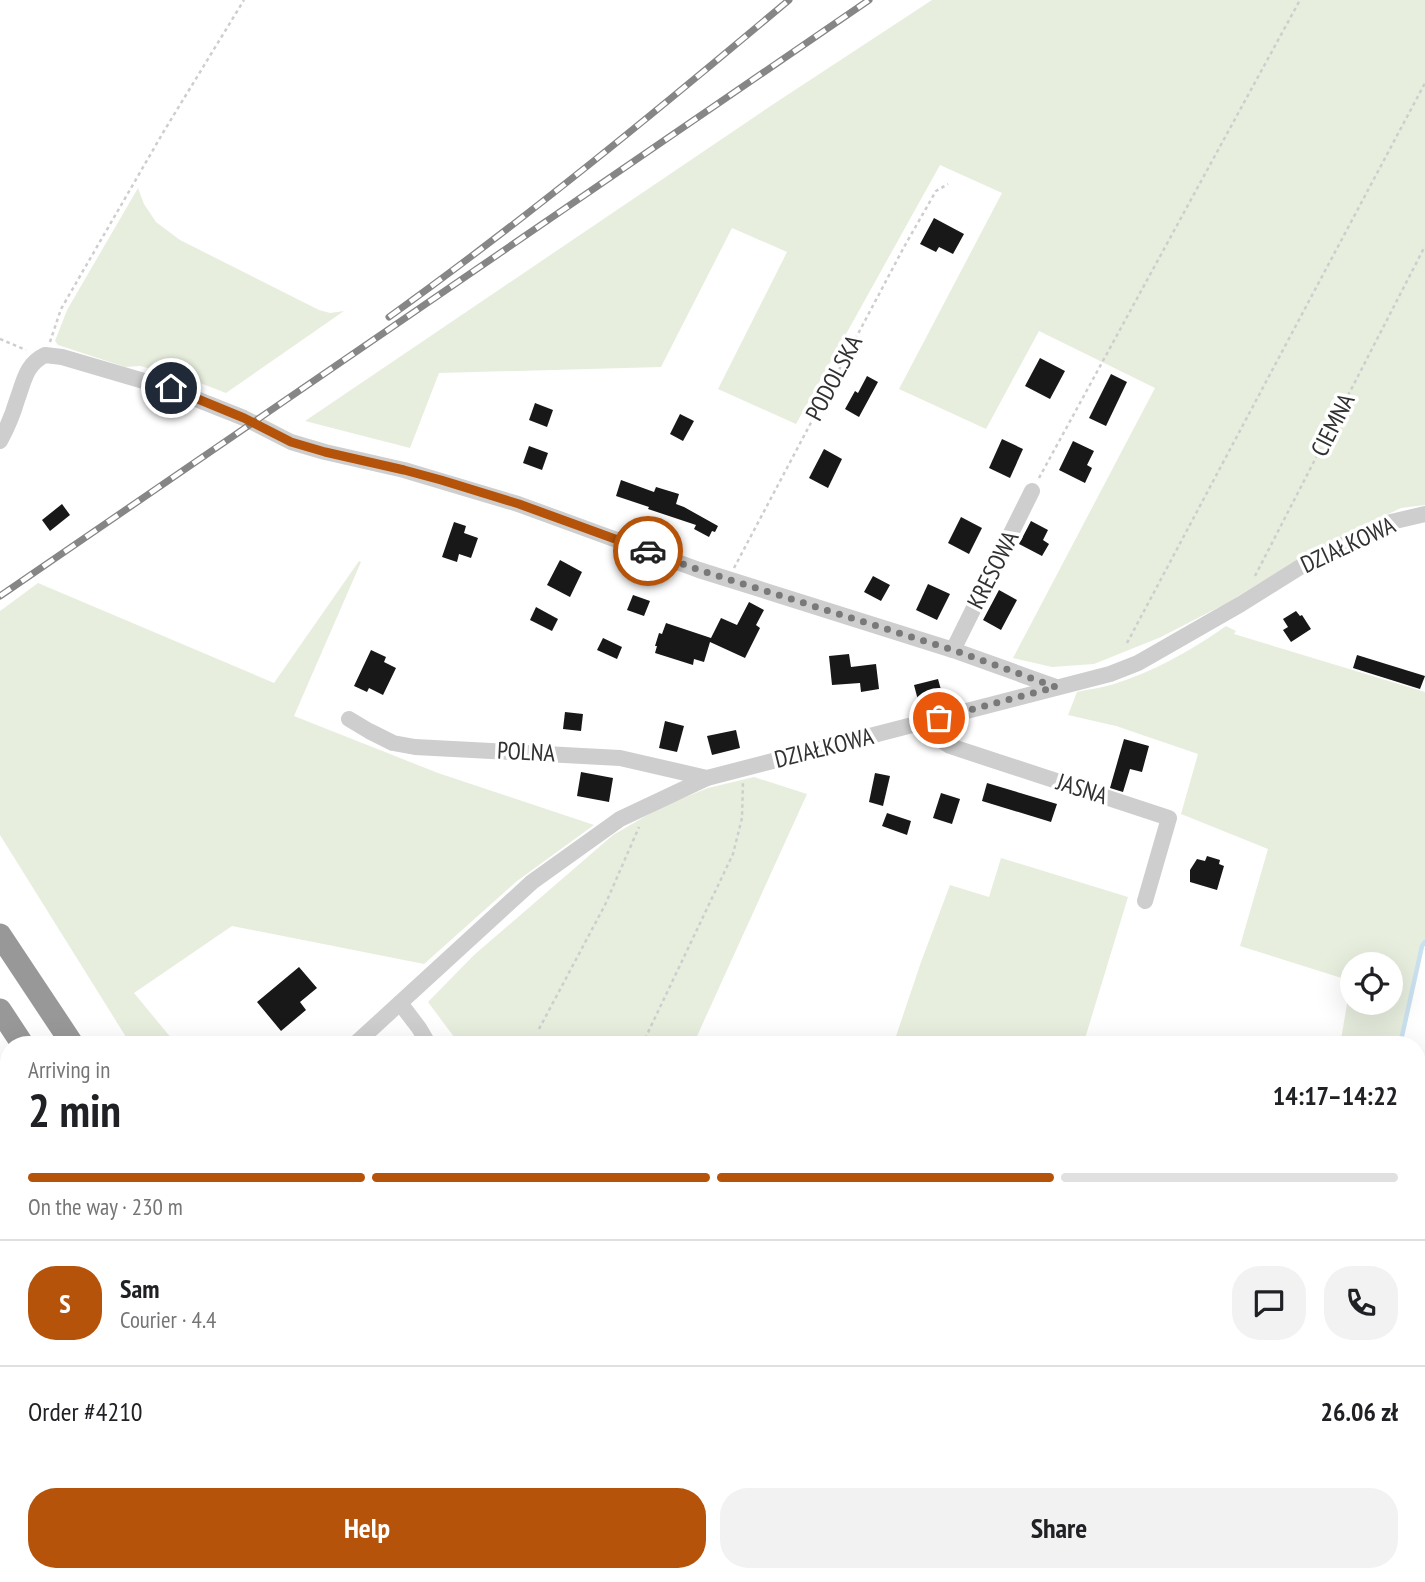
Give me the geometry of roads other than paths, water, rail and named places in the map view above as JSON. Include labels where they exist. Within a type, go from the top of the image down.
[{"type":"highway","points":[[0,935],[67,1036]]},
{"type":"highway","points":[[0,1010],[17,1036]]},
{"type":"street","points":[[0,441],[17,402],[26,372],[47,357],[171,388],[244,418],[291,442],[494,496],[728,579],[953,650],[1056,687]]},
{"type":"street","name":"KRESOWA","points":[[953,650],[1032,491]]},
{"type":"street","name":"DZIAŁKOWA","points":[[364,1036],[532,882],[620,819],[707,778],[1110,674],[1138,663],[1313,559],[1391,522],[1425,513]]},
{"type":"street","name":"POLNA","points":[[349,719],[393,743],[415,747],[620,758],[707,778]]},
{"type":"street","name":"JASNA","points":[[916,724],[950,746],[1170,818],[1145,901]]},
{"type":"street","points":[[400,1003],[424,1036]]},
{"type":"waterway","points":[[1402,1036],[1425,942]]},
{"type":"railway","points":[[389,317],[592,163],[789,0]]},
{"type":"railway","points":[[0,596],[869,0]]}]
